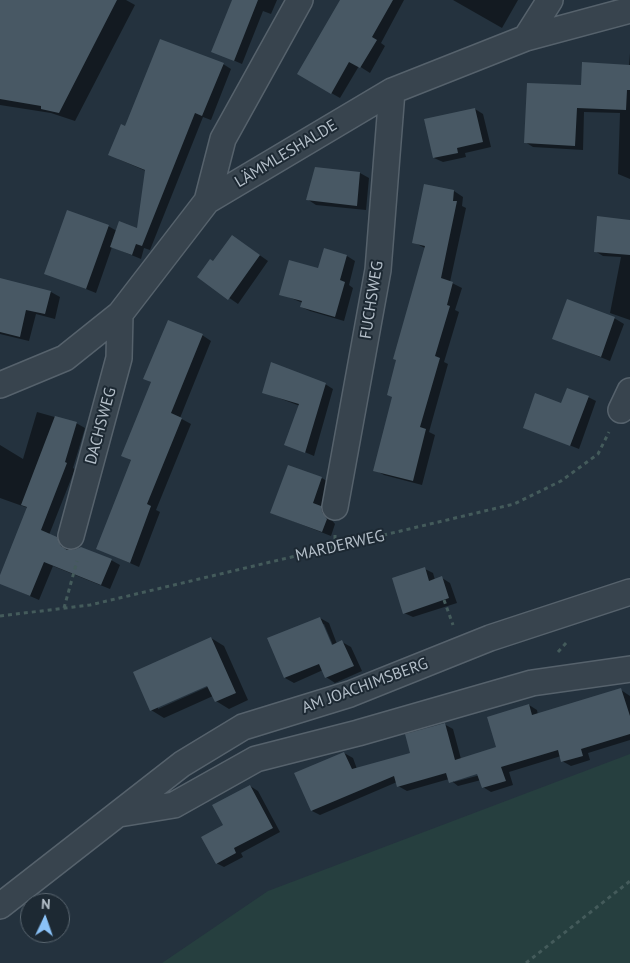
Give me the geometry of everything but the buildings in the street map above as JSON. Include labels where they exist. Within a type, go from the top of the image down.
[{"type":"street","points":[[207,201],[223,138],[300,0]]},
{"type":"street","points":[[526,38],[550,0]]},
{"type":"street","name":"LÄMMLESHALDE","points":[[0,385],[65,358],[120,314],[207,201],[392,91],[526,38],[630,10]]},
{"type":"street","name":"FUCHSWEG","points":[[335,507],[378,270],[392,91]]},
{"type":"street","name":"DACHSWEG","points":[[71,536],[119,358],[120,314]]},
{"type":"street","name":"AM JOACHIMSBERG","points":[[0,906],[182,764],[243,728],[350,694],[490,638],[630,592]]},
{"type":"street","name":"AM JOACHIMSBERG","points":[[118,814],[174,805],[256,759],[358,733],[532,683],[630,669]]},
{"type":"path","name":"MARDERWEG","points":[[0,616],[90,606],[514,504],[561,481],[598,454],[625,400]]},
{"type":"path","points":[[64,608],[83,539],[71,536]]},
{"type":"path","points":[[532,683],[569,639],[538,622]]},
{"type":"path","points":[[526,963],[630,880]]},
{"type":"green space","points":[[630,754],[630,963],[162,963],[268,891]]}]
